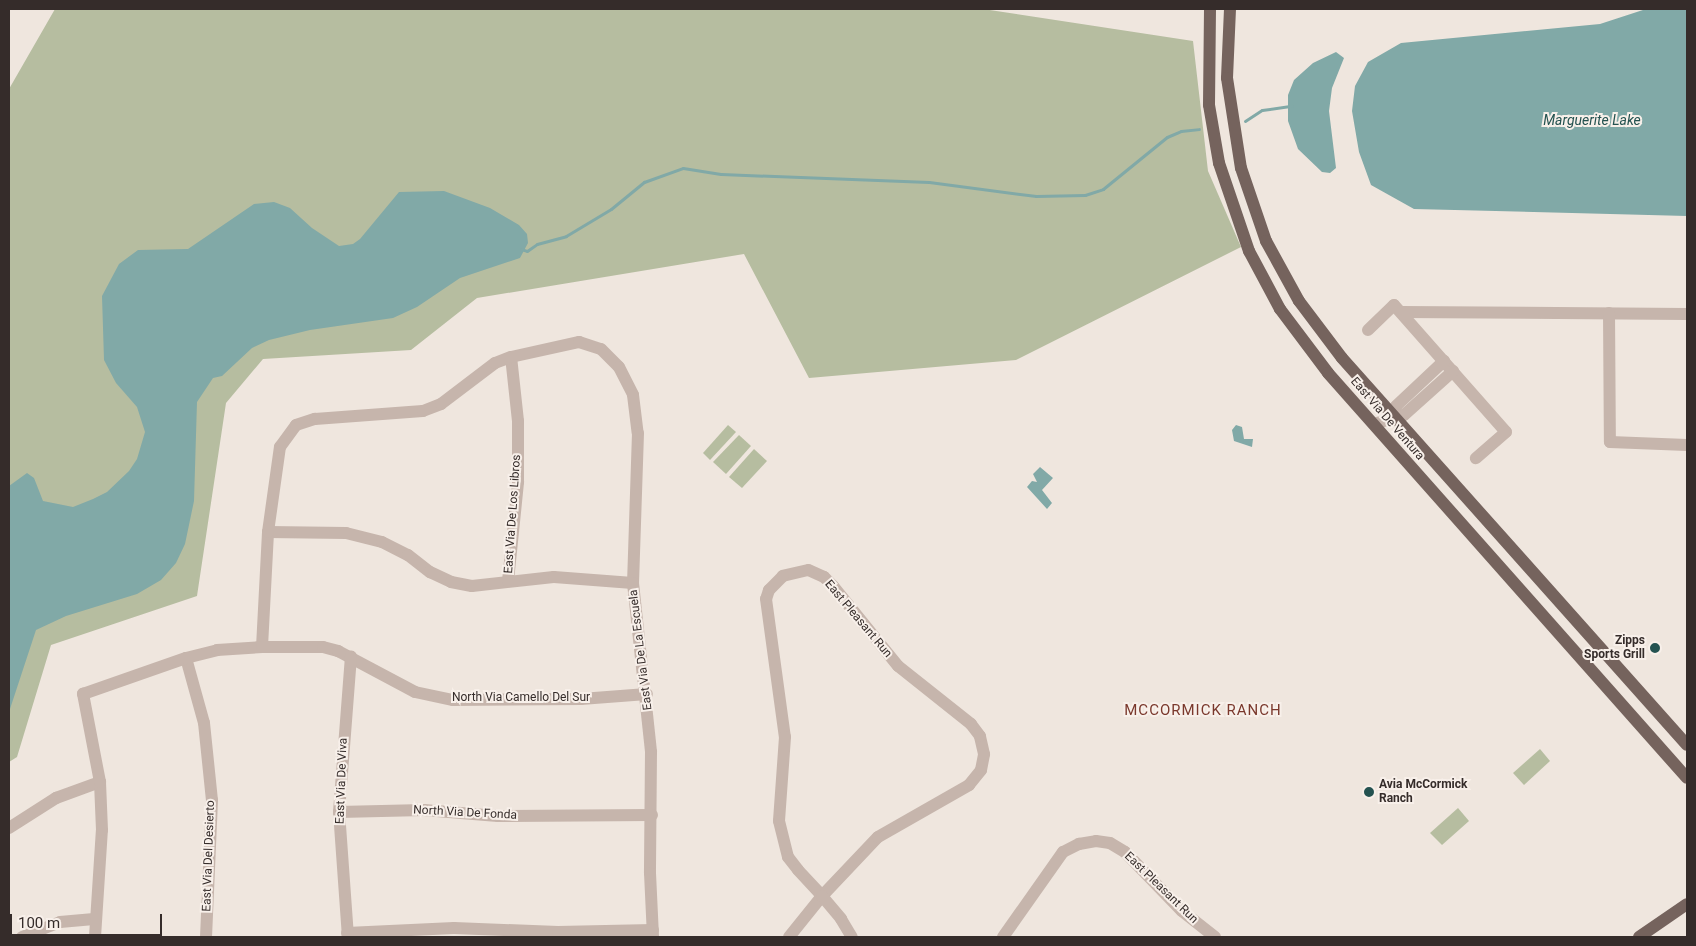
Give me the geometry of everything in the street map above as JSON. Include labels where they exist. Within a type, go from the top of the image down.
[{"type":"main road","name":"East Via De Ventura","points":[[1210,9],[1209,105],[1219,163],[1234,215],[1260,273],[1280,309],[1311,352],[1687,778]]},
{"type":"main road","name":"East Via De Ventura","points":[[1230,9],[1227,78],[1233,129],[1243,175],[1263,234],[1285,278],[1314,322],[1393,416],[1687,745]]},
{"type":"main road","points":[[1639,937],[1687,904]]},
{"type":"street","points":[[1368,330],[1394,305],[1506,432],[1476,458]]},
{"type":"street","points":[[1401,312],[1687,314]]},
{"type":"street","points":[[1609,313],[1610,442],[1687,445]]},
{"type":"street","name":"East Via De La Escuela","points":[[511,357],[579,342],[601,349],[620,366],[633,395],[638,433],[633,583],[647,694],[652,814],[653,934]]},
{"type":"street","points":[[262,647],[268,532],[280,448],[296,425],[315,419],[423,411],[440,404],[495,364],[511,357]]},
{"type":"street","name":"East Via De Los Libros","points":[[508,581],[518,482],[518,422],[511,357]]},
{"type":"street","points":[[1374,424],[1393,416],[1396,406],[1449,366]]},
{"type":"street","points":[[268,532],[346,533],[382,542],[451,582],[472,586],[554,577],[633,583]]},
{"type":"street","name":"East Pleasant Run","points":[[789,937],[822,896],[878,837],[969,785],[981,770],[984,754],[980,736],[971,724],[898,666],[824,578],[808,570],[794,571],[775,583],[766,599],[785,737],[779,821],[788,857],[822,896],[852,937]]},
{"type":"street","name":"North Via Camello Del Sur","points":[[100,782],[83,694],[186,658],[217,650],[262,647],[323,647],[352,656],[385,678],[415,692],[453,700],[581,699],[647,694]]},
{"type":"street","name":"East Via De Viva","points":[[347,935],[339,812],[352,656]]},
{"type":"street","name":"East Via Del Desierto","points":[[186,658],[204,723],[212,800],[206,937]]},
{"type":"street","points":[[9,828],[56,798],[100,782],[102,830],[94,919],[95,937]]},
{"type":"street","name":"North Via De Fonda","points":[[339,812],[424,810],[498,816],[652,814]]},
{"type":"street","name":"East Pleasant Run","points":[[1003,937],[1064,852],[1079,844],[1096,841],[1110,843],[1125,852],[1182,911],[1215,937]]},
{"type":"street","points":[[22,937],[60,922],[94,919]]},
{"type":"street","points":[[347,935],[454,928],[653,934]]},
{"type":"green space","points":[[55,9],[983,9],[1193,41],[1208,171],[1241,247],[1016,360],[809,378],[744,254],[477,298],[411,350],[263,359],[226,403],[197,596],[51,645],[17,757],[9,762],[9,89]]},
{"type":"green space","points":[[728,425],[736,432],[710,460],[703,453]]},
{"type":"green space","points":[[739,435],[751,446],[726,474],[713,462]]},
{"type":"green space","points":[[754,449],[767,461],[742,488],[729,477]]},
{"type":"green space","points":[[1540,749],[1550,761],[1524,785],[1513,773]]},
{"type":"green space","points":[[1458,808],[1469,821],[1442,845],[1430,833]]},
{"type":"water","name":"Marguerite Lake","points":[[1646,9],[1687,9],[1687,216],[1414,209],[1371,185],[1359,152],[1352,111],[1355,86],[1368,62],[1401,43],[1600,24]]},
{"type":"water","points":[[1336,52],[1344,58],[1332,88],[1329,111],[1336,168],[1330,173],[1322,172],[1298,149],[1288,121],[1288,95],[1294,80],[1313,63]]},
{"type":"water","points":[[444,191],[490,208],[519,225],[527,234],[528,243],[520,258],[460,278],[417,307],[393,318],[310,330],[269,340],[252,348],[222,376],[213,378],[197,402],[194,501],[185,544],[176,563],[161,580],[137,594],[66,616],[36,630],[9,712],[9,486],[27,473],[34,478],[43,501],[73,507],[107,492],[129,471],[137,459],[145,432],[137,407],[116,383],[104,360],[102,296],[119,264],[138,250],[188,249],[254,204],[274,202],[290,208],[312,228],[339,246],[353,244],[360,239],[399,192]]},
{"type":"water","points":[[1236,425],[1242,427],[1244,439],[1253,439],[1252,447],[1234,441],[1232,430]]},
{"type":"water","points":[[1040,467],[1053,478],[1042,490],[1052,503],[1047,509],[1027,487],[1032,481],[1037,482],[1033,474]]},
{"type":"waterway","points":[[1245,121],[1262,110],[1292,106]]},
{"type":"waterway","points":[[521,249],[527,251],[537,244],[566,236],[611,209],[644,182],[683,168],[721,174],[929,182],[1036,196],[1085,195],[1103,189],[1167,137],[1181,131],[1199,129]]},
{"type":"place","name":"Zipps Sports Grill","points":[[1655,648]]},
{"type":"place","name":"Avia McCormick Ranch","points":[[1369,792]]},
{"type":"district","name":"MCCORMICK RANCH","points":[[1203,711]]}]
